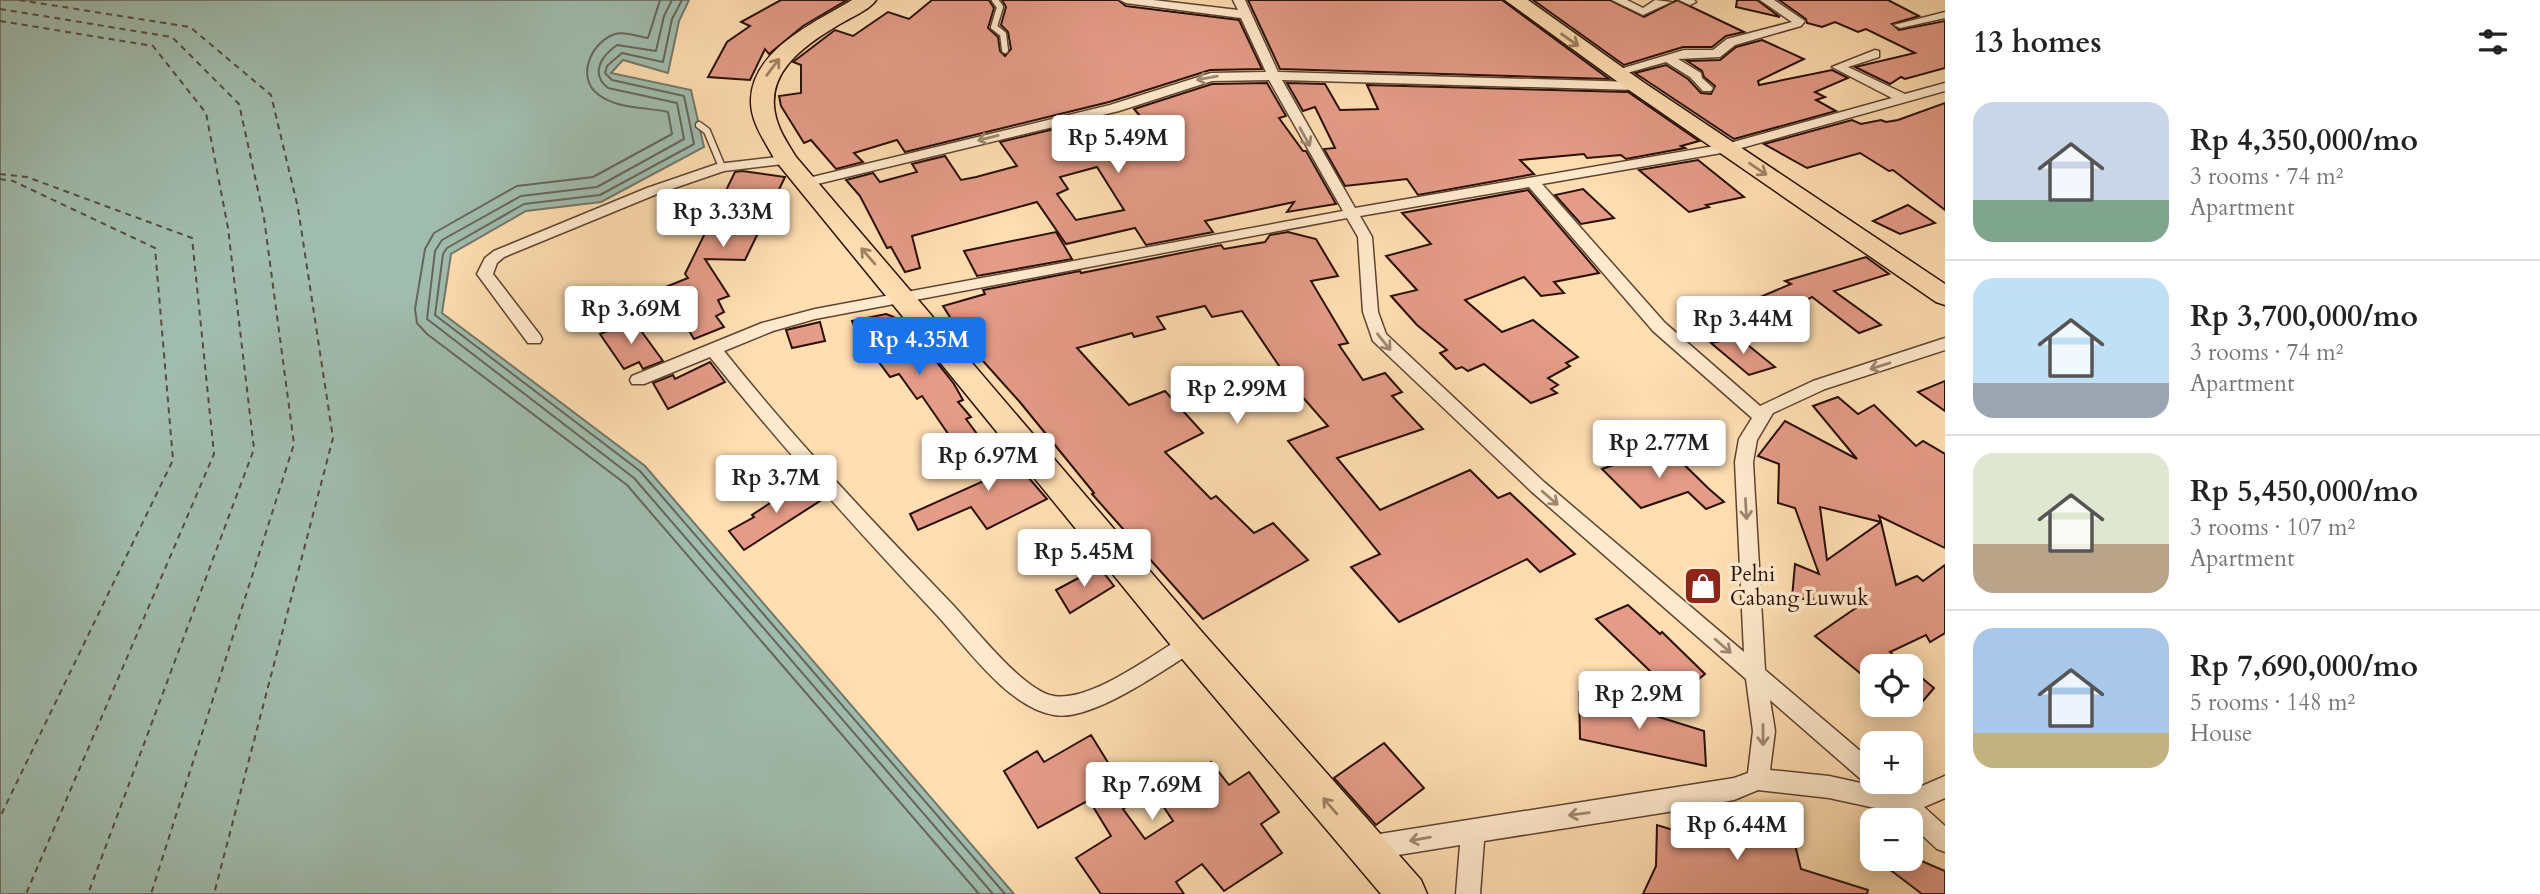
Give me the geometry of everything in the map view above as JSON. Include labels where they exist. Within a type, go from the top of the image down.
[{"type":"highway","points":[[866,0],[798,43],[781,57],[765,76],[762,94],[765,120],[795,172],[903,297],[1190,643],[1407,894]]},
{"type":"highway","points":[[1515,0],[1636,86],[1945,296]]},
{"type":"street","points":[[1126,0],[1247,15]]},
{"type":"street","points":[[1240,0],[1310,145],[1366,237],[1369,252],[1367,297],[1371,322],[1390,349],[1538,487],[1860,765]]},
{"type":"street","points":[[1618,0],[1643,12],[1665,2],[1661,0]]},
{"type":"street","points":[[1616,72],[1684,54],[1716,54],[1731,42],[1800,21],[1766,0]]},
{"type":"street","points":[[1900,25],[1945,15]]},
{"type":"street","points":[[1875,54],[1838,67],[1904,99]]},
{"type":"street","points":[[1667,58],[1697,76],[1695,78],[1707,88]]},
{"type":"street","points":[[534,339],[485,274],[490,261],[499,254],[566,224],[722,167],[795,172],[1114,108],[1195,80],[1229,76],[1636,86]]},
{"type":"street","points":[[638,380],[768,327],[903,297],[1353,213],[1727,148],[1945,87]]},
{"type":"street","points":[[1532,182],[1659,327],[1761,416]]},
{"type":"street","points":[[1758,779],[1764,731],[1755,673],[1744,462],[1748,439],[1767,409],[1802,391],[1945,344]]},
{"type":"street","points":[[714,350],[762,412],[822,480],[1027,693],[1056,706],[1073,706],[1092,699],[1190,643]]},
{"type":"street","points":[[1366,848],[1693,797],[1734,789],[1758,779],[1829,787],[1906,804],[1945,787]]},
{"type":"street","points":[[1894,794],[1945,841]]},
{"type":"street","points":[[1468,894],[1473,830]]},
{"type":"lane","points":[[995,0],[1000,7],[994,27],[1003,34],[1005,50]]},
{"type":"lane","points":[[699,125],[707,131],[722,167]]},
{"type":"water","points":[[0,0],[689,0],[679,21],[668,73],[623,60],[611,73],[691,90],[704,147],[601,202],[526,211],[451,254],[442,313],[645,466],[1014,894],[0,894]]},
{"type":"building","points":[[781,0],[847,0],[803,26],[769,54],[765,49],[750,80],[708,77],[727,42],[750,26],[741,22]]},
{"type":"building","points":[[932,0],[989,0],[994,8],[988,28],[998,37],[1000,51],[1005,56],[1011,49],[1008,32],[1001,25],[1006,7],[1002,0],[1118,0],[1126,6],[1239,20],[1262,69],[1210,70],[1109,102],[905,152],[897,140],[854,153],[863,162],[836,169],[811,140],[804,143],[781,106],[779,96],[801,93],[801,65],[793,62],[835,30],[853,36],[888,12],[909,19]]},
{"type":"building","points":[[1248,0],[1502,0],[1609,79],[1280,69]]},
{"type":"building","points":[[1533,0],[1610,0],[1644,17],[1677,0],[1744,32],[1726,36],[1712,47],[1683,47],[1624,65]]},
{"type":"building","points":[[1737,0],[1757,0],[1780,17],[1736,7]]},
{"type":"building","points":[[1779,0],[1888,0],[1919,16],[1892,24],[1899,30],[1945,21],[1945,68],[1905,79],[1901,77],[1890,84],[1855,67],[1915,53],[1866,29],[1858,32],[1835,22],[1822,27],[1807,23],[1806,19]]},
{"type":"building","points":[[1762,40],[1804,59],[1758,81],[1759,85],[1832,70],[1848,78],[1815,92],[1825,97],[1816,100],[1836,111],[1734,139],[1635,73],[1666,65],[1688,79],[1701,93],[1711,94],[1715,86],[1704,77],[1702,71],[1687,61],[1720,60],[1736,47]]},
{"type":"building","points":[[1267,83],[1286,116],[1279,118],[1303,151],[1306,151],[1336,204],[1287,212],[1294,202],[1205,221],[1213,232],[1146,245],[1135,228],[1066,244],[1037,202],[912,236],[920,268],[905,272],[891,247],[887,248],[860,196],[846,180],[873,173],[880,182],[917,172],[912,164],[945,156],[961,180],[976,177],[1017,166],[1000,142],[1096,119],[1115,146],[1157,136],[1134,109],[1212,84]],"holes":[[[1097,167],[1124,210],[1076,220],[1057,194],[1068,189],[1060,177]]]},
{"type":"building","points":[[1287,83],[1325,84],[1340,110],[1378,109],[1367,85],[1628,92],[1699,141],[1681,146],[1685,148],[1626,159],[1621,155],[1587,158],[1584,154],[1520,160],[1534,174],[1418,195],[1407,179],[1345,186],[1324,149],[1335,148],[1315,107],[1303,111]]},
{"type":"building","points":[[1945,103],[1945,210],[1893,170],[1889,171],[1860,153],[1807,168],[1764,144],[1852,120],[1861,124],[1898,120]]},
{"type":"building","points":[[1698,160],[1744,197],[1706,205],[1709,207],[1689,212],[1639,170]]},
{"type":"building","points":[[735,172],[785,177],[745,260],[705,259],[729,296],[718,300],[724,312],[716,316],[724,327],[694,339],[663,288],[688,278],[685,274]]},
{"type":"building","points":[[1583,189],[1614,218],[1581,224],[1555,195]]},
{"type":"building","points":[[1528,190],[1599,273],[1554,282],[1564,293],[1541,296],[1524,277],[1465,300],[1502,332],[1533,320],[1578,357],[1566,363],[1570,366],[1548,378],[1558,385],[1551,389],[1557,393],[1531,403],[1484,364],[1468,371],[1462,367],[1456,369],[1440,353],[1447,350],[1417,325],[1391,296],[1417,290],[1386,256],[1431,244],[1402,213]]},
{"type":"building","points":[[1908,205],[1935,223],[1900,234],[1873,221]]},
{"type":"building","points":[[1056,232],[1072,259],[977,276],[964,251]]},
{"type":"building","points":[[1288,232],[1316,239],[1338,276],[1311,281],[1348,343],[1339,345],[1363,380],[1385,373],[1402,392],[1392,396],[1423,429],[1337,458],[1380,510],[1470,470],[1498,498],[1510,493],[1575,554],[1540,572],[1527,559],[1399,622],[1351,567],[1380,554],[1288,441],[1328,426],[1292,385],[1242,311],[1212,317],[1205,306],[1157,317],[1165,329],[1134,337],[1132,333],[1077,348],[1129,405],[1165,391],[1203,433],[1165,452],[1211,499],[1216,496],[1254,533],[1273,523],[1308,560],[1203,619],[1092,494],[1094,493],[1019,401],[965,341],[943,306],[985,294],[983,290],[1221,245],[1224,249],[1265,242],[1270,235]]},
{"type":"building","points":[[1866,257],[1889,274],[1834,291],[1881,325],[1859,333],[1812,297],[1792,309],[1794,320],[1757,335],[1725,312],[1791,284],[1785,281]]},
{"type":"building","points":[[886,314],[894,317],[919,348],[924,346],[954,384],[963,400],[958,402],[971,417],[966,419],[983,442],[956,457],[943,442],[951,438],[922,396],[917,399],[899,374],[890,377],[869,349],[864,351],[852,321]]},
{"type":"building","points":[[634,321],[663,361],[643,369],[639,362],[624,369],[600,334]]},
{"type":"building","points":[[820,322],[825,341],[792,348],[786,330]]},
{"type":"building","points":[[1738,337],[1775,367],[1749,375],[1711,343]]},
{"type":"building","points":[[710,362],[725,382],[668,409],[653,383],[673,375],[675,379]]},
{"type":"building","points":[[1945,381],[1945,411],[1918,392]]},
{"type":"building","points":[[1838,397],[1858,414],[1874,405],[1916,446],[1923,441],[1945,454],[1945,548],[1879,516],[1881,522],[1896,585],[1917,576],[1923,581],[1945,565],[1945,633],[1930,642],[1926,635],[1890,652],[1892,654],[1860,654],[1860,673],[1815,636],[1863,603],[1792,598],[1795,564],[1819,574],[1795,508],[1778,503],[1779,464],[1758,456],[1785,421],[1857,459],[1813,406]],"holes":[[[1820,507],[1881,522],[1827,560]]]},
{"type":"building","points":[[998,442],[1047,499],[987,529],[971,507],[918,530],[910,514],[995,476],[974,451]]},
{"type":"building","points":[[1666,447],[1724,502],[1706,509],[1688,492],[1641,508],[1602,469]]},
{"type":"building","points":[[805,480],[823,499],[744,550],[729,531],[754,517],[752,515]]},
{"type":"building","points":[[1099,567],[1114,586],[1070,613],[1056,590]]},
{"type":"building","points":[[1628,605],[1660,634],[1662,632],[1705,674],[1677,697],[1596,619]]},
{"type":"building","points":[[1923,679],[1934,688],[1923,701]]},
{"type":"building","points":[[1579,692],[1704,731],[1706,766],[1580,739]]},
{"type":"building","points":[[1091,735],[1133,803],[1123,809],[1145,839],[1173,821],[1159,800],[1211,762],[1229,785],[1249,772],[1279,812],[1261,824],[1282,853],[1224,891],[1202,864],[1176,882],[1184,894],[1101,894],[1076,858],[1111,836],[1089,800],[1038,828],[1004,771],[1037,751],[1044,762]]},
{"type":"building","points":[[1384,743],[1424,788],[1376,825],[1334,778]]},
{"type":"building","points":[[1722,810],[1789,821],[1801,869],[1868,890],[1867,894],[1643,894],[1656,866],[1657,825],[1726,846]]},
{"type":"building","points":[[1923,862],[1945,871],[1945,894],[1922,894],[1892,871],[1923,871]]},
{"type":"ferry route","points":[[19,0],[190,27],[271,95],[298,208],[333,438],[214,894]]},
{"type":"ferry route","points":[[0,9],[172,37],[239,104],[264,218],[294,444],[151,894]]},
{"type":"ferry route","points":[[0,21],[153,46],[206,113],[228,228],[254,449],[88,894]]},
{"type":"ferry route","points":[[0,174],[27,177],[192,238],[214,454],[26,894]]},
{"type":"ferry route","points":[[0,179],[13,181],[155,248],[173,460],[0,817]]},
{"type":"place","name":"Pelni Cabang Luwuk","points":[[1703,586]]}]
